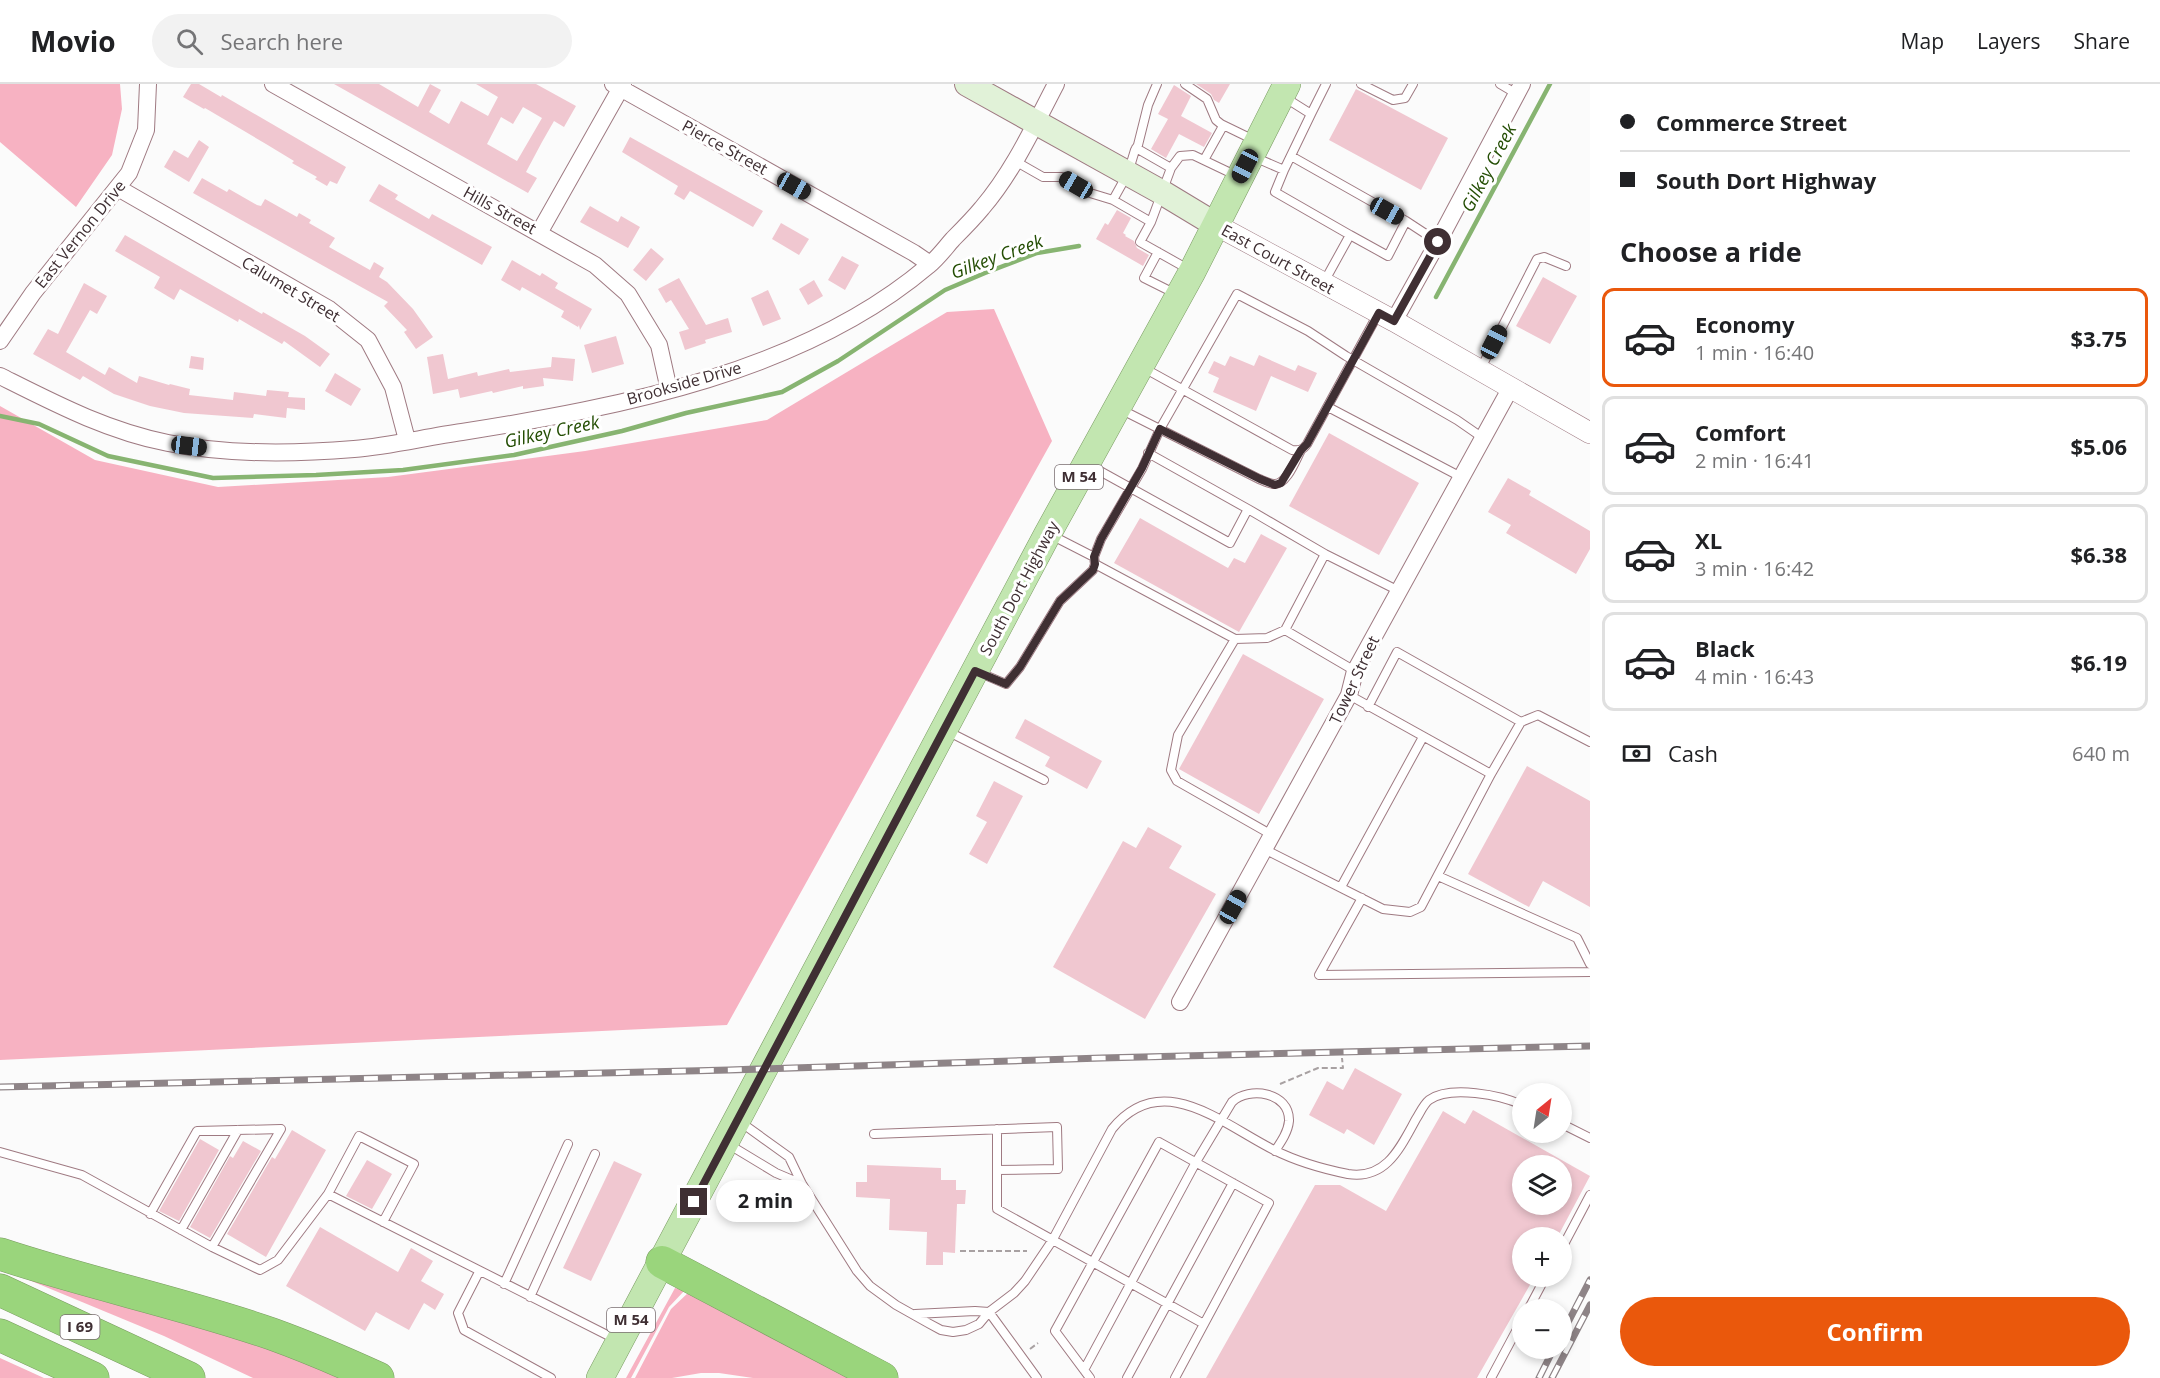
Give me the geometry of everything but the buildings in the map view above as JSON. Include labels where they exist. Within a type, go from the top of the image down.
[{"type":"highway","points":[[0,1254],[262,1331],[324,1353],[378,1378]]},
{"type":"highway","points":[[662,1262],[882,1378]]},
{"type":"highway","name":"I 69","points":[[0,1290],[189,1378]]},
{"type":"highway","name":"I 69","points":[[0,1335],[93,1378]]},
{"type":"main road","name":"East Court Street","points":[[967,84],[1128,173],[1216,225]]},
{"type":"main road","name":"South Dort Highway","points":[[600,1378],[1048,533],[1192,272],[1283,88]]},
{"type":"street","name":"East Vernon Drive","points":[[0,341],[33,292],[129,173],[146,130],[148,84]]},
{"type":"street","name":"Hills Street","points":[[273,84],[595,265],[628,294],[659,345],[669,390]]},
{"type":"street","name":"Brookside Drive","points":[[0,376],[93,422],[167,443],[232,451],[356,449],[547,418],[669,390],[714,377],[786,351],[844,323],[887,298],[930,264],[984,207],[1015,161],[1056,84]]},
{"type":"street","points":[[539,232],[619,86]]},
{"type":"street","name":"Pierce Street","points":[[619,86],[930,264]]},
{"type":"street","points":[[1386,317],[1438,242],[1519,89]]},
{"type":"street","name":"Calumet Street","points":[[118,188],[330,309],[368,340],[393,387],[407,440]]},
{"type":"street","name":"East Court Street","points":[[1216,225],[1386,317],[1590,433]]},
{"type":"street","name":"Tower Street","points":[[1180,1002],[1349,695],[1355,671],[1510,389]]},
{"type":"lane","points":[[1113,201],[1128,173],[1148,105],[1157,84]]},
{"type":"lane","points":[[1185,84],[1207,99],[1216,120],[1250,158]]},
{"type":"lane","points":[[1326,84],[1275,192],[1388,256],[1406,221]]},
{"type":"lane","points":[[1361,84],[1393,100],[1405,98],[1413,84]]},
{"type":"lane","points":[[1500,84],[1519,89]]},
{"type":"lane","points":[[1283,88],[1311,114]]},
{"type":"lane","points":[[1204,160],[1223,126]]},
{"type":"lane","points":[[1136,148],[1171,168]]},
{"type":"lane","points":[[1192,272],[1140,242],[1151,222],[1171,168],[1180,156],[1193,155],[1204,160],[1250,158],[1284,170]]},
{"type":"lane","points":[[1291,156],[1406,221],[1438,242]]},
{"type":"lane","points":[[1015,161],[1043,177],[1062,177],[1151,222]]},
{"type":"lane","points":[[1323,284],[1350,235]]},
{"type":"lane","points":[[1158,252],[1144,278],[1179,296]]},
{"type":"lane","points":[[1479,370],[1537,259],[1544,257],[1566,266]]},
{"type":"lane","points":[[975,671],[1006,684],[1020,667],[1060,601],[1084,581],[1095,561],[1101,539],[1182,388],[1237,294],[1308,331],[1483,438]]},
{"type":"lane","points":[[1117,408],[1260,479],[1275,485],[1281,483],[1307,444],[1354,361],[1386,317]]},
{"type":"lane","points":[[1140,366],[1292,450],[1301,450]]},
{"type":"lane","points":[[1328,407],[1461,477]]},
{"type":"lane","points":[[1149,453],[1325,554],[1399,591]]},
{"type":"lane","points":[[1086,463],[1230,543],[1248,509]]},
{"type":"lane","points":[[1048,533],[1234,639],[1267,638],[1286,630],[1325,554]]},
{"type":"lane","points":[[1286,630],[1355,671]]},
{"type":"lane","points":[[1234,639],[1178,735],[1171,770],[1177,781],[1268,842],[1341,887],[1383,909],[1410,912],[1421,908],[1521,722],[1539,715],[1590,742]]},
{"type":"lane","points":[[1368,707],[1397,652],[1521,722]]},
{"type":"lane","points":[[1349,695],[1491,774]]},
{"type":"lane","points":[[944,730],[1044,780]]},
{"type":"lane","points":[[1341,887],[1423,737]]},
{"type":"lane","points":[[1438,876],[1577,938],[1590,964]]},
{"type":"lane","points":[[1362,898],[1319,975],[1590,972]]},
{"type":"lane","points":[[731,1131],[789,1157],[802,1184],[857,1271],[870,1286],[891,1302],[941,1330],[953,1332],[966,1330],[979,1324],[989,1312],[1014,1293],[1052,1241],[1112,1129],[1122,1116],[1136,1107],[1163,1101],[1180,1102],[1196,1107],[1275,1151],[1329,1170],[1367,1175],[1380,1169],[1390,1160],[1407,1136],[1422,1108],[1440,1095],[1462,1093],[1499,1096],[1512,1101]]},
{"type":"lane","points":[[1084,1370],[1196,1162],[1232,1102],[1239,1096],[1246,1094],[1270,1096],[1286,1106],[1289,1124],[1275,1151]]},
{"type":"lane","points":[[874,1134],[1057,1127],[1058,1169],[997,1170]]},
{"type":"lane","points":[[150,1214],[197,1131],[281,1129],[212,1247]]},
{"type":"lane","points":[[997,1129],[997,1209],[1204,1324]]},
{"type":"lane","points":[[1572,1129],[1590,1138]]},
{"type":"lane","points":[[181,1230],[238,1130]]},
{"type":"lane","points":[[731,1131],[776,1173],[802,1184]]},
{"type":"lane","points":[[0,1152],[82,1175],[150,1214],[260,1270],[278,1260],[328,1194],[359,1136],[414,1164],[383,1222]]},
{"type":"lane","points":[[1090,1378],[1055,1331],[1159,1142],[1269,1203],[1175,1378]]},
{"type":"lane","points":[[504,1284],[568,1144]]},
{"type":"lane","points":[[530,1296],[595,1154]]},
{"type":"lane","points":[[1127,1378],[1233,1183]]},
{"type":"lane","points":[[328,1194],[620,1341]]},
{"type":"lane","points":[[1572,1229],[1590,1195]]},
{"type":"lane","points":[[479,1272],[458,1313],[464,1330],[551,1378]]},
{"type":"lane","points":[[914,1314],[989,1312],[1037,1378]]},
{"type":"lane","points":[[1491,1378],[1512,1339]]},
{"type":"path","points":[[1280,1084],[1318,1068],[1343,1068],[1342,1058]]},
{"type":"path","points":[[960,1251],[1028,1251]]},
{"type":"path","points":[[1030,1348],[1038,1343]]},
{"type":"shaded area","points":[[0,84],[120,84],[122,109],[112,155],[76,207],[0,142]]},
{"type":"shaded area","points":[[994,309],[1052,441],[727,1025],[0,1060],[0,406],[95,460],[218,487],[388,477],[585,451],[767,420],[947,312]]},
{"type":"shaded area","points":[[0,1268],[60,1282],[358,1378],[253,1378],[164,1336]]},
{"type":"shaded area","points":[[675,1288],[685,1290],[669,1307],[631,1378],[626,1378]]},
{"type":"shaded area","points":[[689,1292],[848,1378],[753,1378],[701,1373],[672,1378],[635,1378],[671,1309]]},
{"type":"shaded area","points":[[0,1358],[44,1378],[0,1378]]},
{"type":"waterway","name":"Gilkey Creek","points":[[1436,297],[1550,84]]},
{"type":"waterway","name":"Gilkey Creek","points":[[0,416],[39,424],[108,456],[213,478],[403,470],[514,455],[782,392],[838,361],[945,290],[1037,253],[1079,246]]},
{"type":"railway","points":[[0,1087],[1590,1046]]},
{"type":"railway","points":[[1572,1315],[1590,1280]]},
{"type":"railway","points":[[1552,1378],[1590,1305]]},
{"type":"railway","points":[[1539,1378],[1548,1359]]},
{"type":"route","points":[[694,1202],[975,671],[1000,683],[1006,684],[1012,678],[1060,601],[1084,581],[1093,570],[1097,547],[1142,468],[1160,429],[1260,479],[1275,485],[1281,483],[1307,444],[1379,313],[1394,321],[1438,242]]}]
